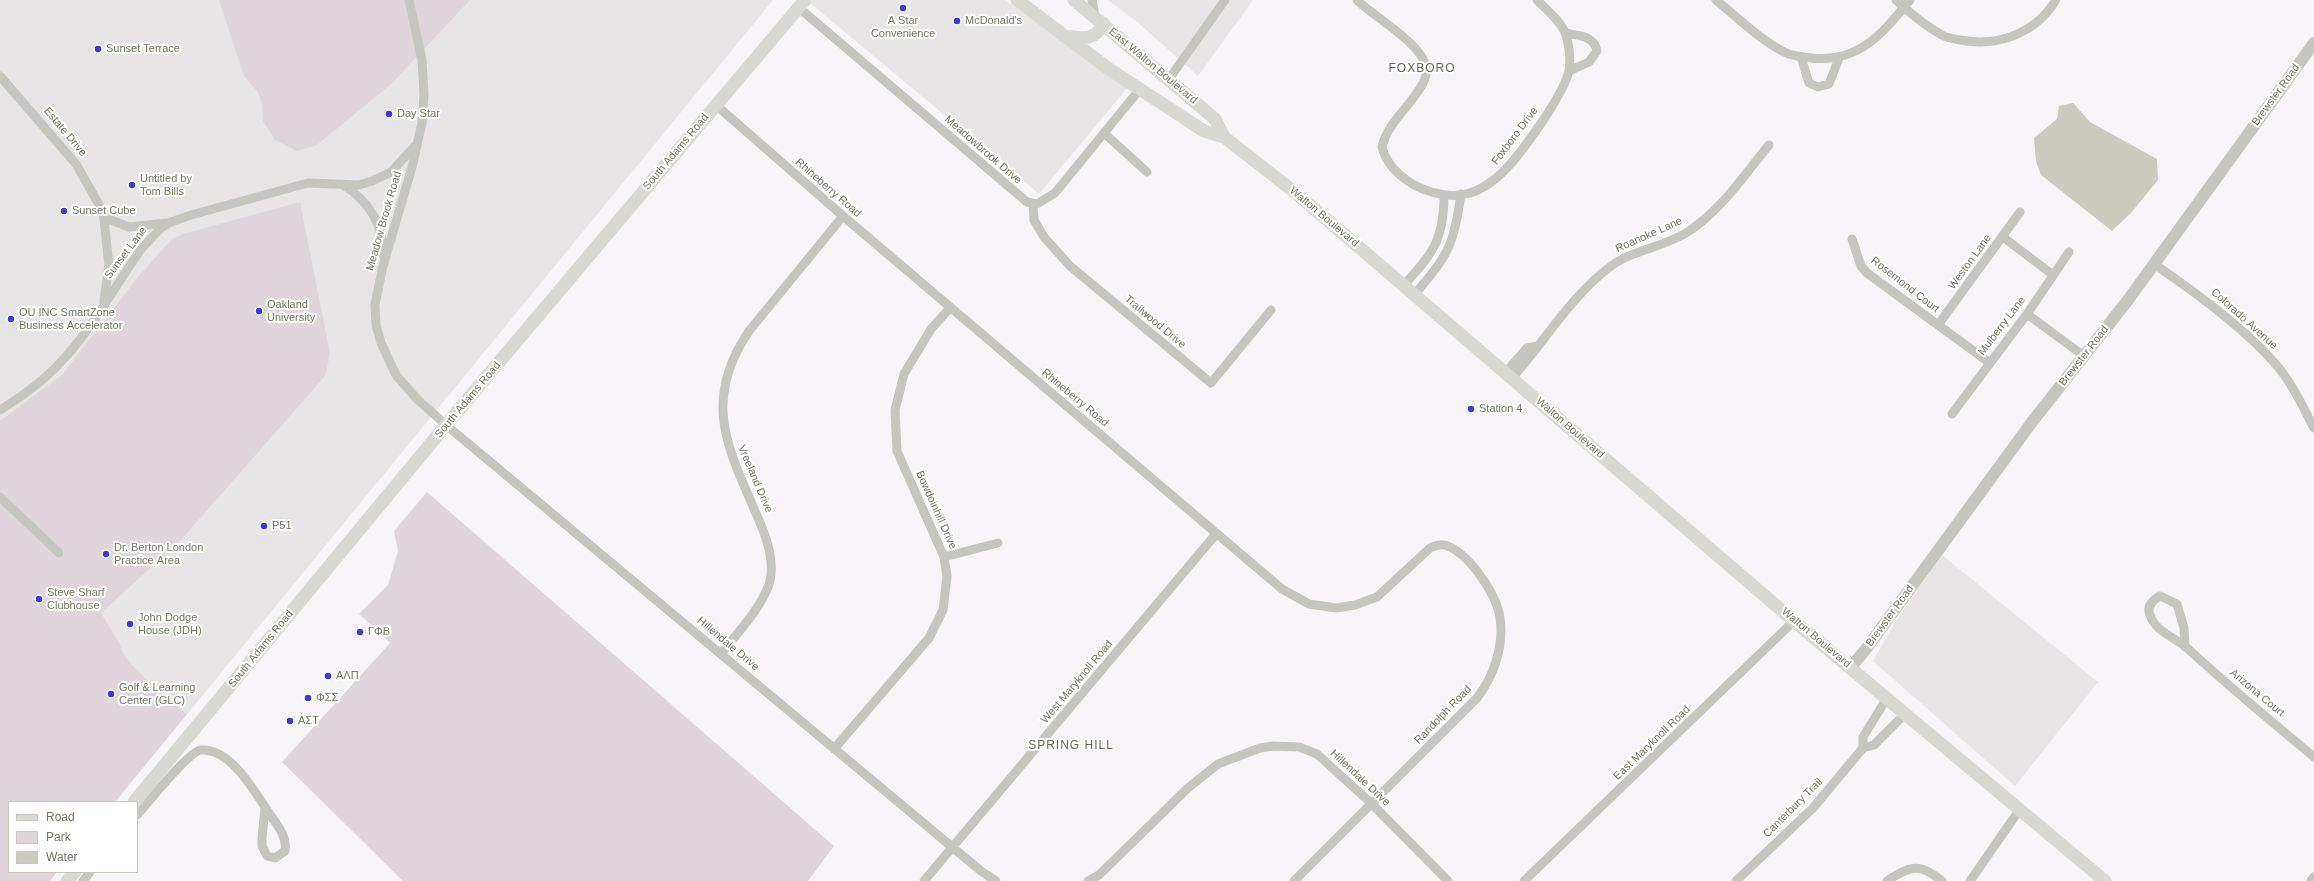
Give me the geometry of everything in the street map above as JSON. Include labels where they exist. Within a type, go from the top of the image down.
[{"type":"main road","name":"Walton Boulevard","points":[[1017,0],[1062,35],[1140,89],[1204,131],[1224,136],[1297,194],[1794,621],[2106,881]]},
{"type":"main road","name":"East Walton Boulevard","points":[[1074,0],[1215,119],[1224,136]]},
{"type":"main road","name":"South Adams Road","points":[[135,801],[446,425],[801,4]]},
{"type":"main road","points":[[1062,35],[1081,38],[1091,37],[1097,33],[1099,20]]},
{"type":"main road","points":[[1164,104],[1177,99],[1181,90]]},
{"type":"main road","points":[[67,881],[74,873]]},
{"type":"street","name":"Meadow Brook Road","points":[[409,0],[418,32],[423,71],[423,109],[419,140],[376,294],[375,316],[384,353],[403,384],[446,425]]},
{"type":"street","points":[[1092,0],[1099,20]]},
{"type":"street","points":[[1169,79],[1225,0]]},
{"type":"street","name":"Foxboro Drive","points":[[1357,0],[1414,48],[1424,60],[1427,69],[1423,85],[1383,140],[1382,147],[1388,164],[1409,182],[1425,190],[1444,195],[1470,194],[1502,173],[1561,93],[1569,71],[1569,58],[1565,34],[1550,13],[1537,0]]},
{"type":"street","points":[[1716,0],[1756,34],[1785,53],[1801,57],[1839,58],[1849,56],[1870,42],[1885,29],[1907,4]]},
{"type":"street","points":[[1896,0],[1907,4],[1921,22],[1944,36],[1971,42],[1994,42],[2011,38],[2031,26],[2043,16],[2056,0]]},
{"type":"street","name":"Meadowbrook Drive","points":[[801,4],[1016,195],[1027,202],[1033,203]]},
{"type":"street","points":[[1565,34],[1588,37],[1594,43],[1597,51],[1589,62],[1569,71]]},
{"type":"street","name":"Brewster Road","points":[[1851,667],[1866,649],[2032,422],[2154,264],[2314,43]]},
{"type":"street","points":[[1801,57],[1809,83],[1818,87],[1829,84],[1839,58]]},
{"type":"street","name":"Estate Drive","points":[[0,76],[76,164],[102,210],[111,220],[129,227],[151,226],[171,222]]},
{"type":"street","points":[[1033,203],[1037,204],[1055,193],[1140,89]]},
{"type":"street","name":"Rhineberry Road","points":[[716,105],[950,308],[1282,590],[1309,604],[1336,608],[1355,605],[1377,597],[1399,579],[1430,548],[1437,544]]},
{"type":"street","points":[[1104,133],[1146,172]]},
{"type":"street","name":"Sunset Lane","points":[[0,410],[31,390],[53,370],[73,348],[147,242],[156,232],[171,222],[308,183],[366,183],[385,176],[401,163],[419,140]]},
{"type":"street","name":"Roanoke Lane","points":[[1509,375],[1533,355],[1537,346],[1567,308],[1612,265],[1684,234],[1706,219],[1769,145]]},
{"type":"street","points":[[342,184],[360,196],[374,214],[381,233],[383,266]]},
{"type":"street","points":[[1415,294],[1439,266],[1451,245],[1457,228],[1461,194]]},
{"type":"street","points":[[1404,285],[1434,250],[1441,233],[1444,217],[1444,195]]},
{"type":"street","name":"Trailwood Drive","points":[[1033,203],[1034,220],[1049,243],[1070,266],[1211,383],[1271,310]]},
{"type":"street","name":"Estate Drive","points":[[98,313],[106,292],[109,271],[108,241],[102,210]]},
{"type":"street","name":"Weston Lane","points":[[1938,325],[2020,212]]},
{"type":"street","name":"Vreeland Drive","points":[[721,654],[756,609],[768,586],[771,570],[769,545],[728,448],[724,425],[723,397],[726,378],[735,352],[749,331],[843,216]]},
{"type":"street","points":[[2003,237],[2053,275]]},
{"type":"street","name":"Rosemond Court","points":[[1852,240],[1861,266],[1864,270],[1990,363]]},
{"type":"street","name":"Mulberry Lane","points":[[1952,414],[2027,314],[2070,252]]},
{"type":"street","name":"Colorado Avenue","points":[[2154,264],[2203,299],[2264,352],[2282,373],[2314,428]]},
{"type":"street","name":"Bowdoinhill Drive","points":[[834,749],[929,638],[943,610],[948,576],[944,557],[898,451],[895,410],[904,374],[931,329],[950,308]]},
{"type":"street","points":[[2027,314],[2084,356]]},
{"type":"street","name":"Hillendale Drive","points":[[446,425],[981,871],[996,881]]},
{"type":"street","points":[[0,498],[59,553]]},
{"type":"street","name":"West Maryknoll Road","points":[[924,881],[1216,534]]},
{"type":"street","points":[[944,557],[998,543]]},
{"type":"street","name":"Randolph Road","points":[[1294,881],[1477,698],[1487,685],[1499,651],[1500,617],[1490,590],[1462,556],[1449,546],[1437,544]]},
{"type":"street","name":"Arizona Court","points":[[2185,647],[2184,628],[2177,604],[2160,596],[2153,600],[2149,607],[2149,615],[2156,626],[2185,647],[2209,670],[2314,757]]},
{"type":"street","name":"East Maryknoll Road","points":[[1524,881],[1794,621]]},
{"type":"street","name":"Canterbury Trail","points":[[1863,748],[1863,737],[1888,698]]},
{"type":"street","name":"Canterbury Trail","points":[[1736,881],[1813,808],[1863,748],[1874,745],[1906,713]]},
{"type":"street","name":"Hillendale Drive","points":[[1088,881],[1099,875],[1188,788],[1218,764],[1260,748],[1299,747],[1317,754],[1372,804],[1448,881]]},
{"type":"street","points":[[138,814],[183,762],[192,753],[200,750],[220,756],[235,767],[248,780],[265,808],[285,843],[285,851],[275,858],[267,856],[262,846],[265,808]]},
{"type":"street","points":[[1970,881],[2020,809]]},
{"type":"street","points":[[1887,881],[1909,868],[1923,868],[1942,881]]},
{"type":"street","points":[[83,881],[89,873]]},
{"type":"street","points":[[2311,881],[2314,877]]},
{"type":"shaded area","name":"Oakland University","points":[[0,0],[773,0],[116,801],[8,801],[8,873],[56,873],[50,881],[0,881]]},
{"type":"shaded area","points":[[813,0],[1005,0],[1128,87],[1039,194],[810,3]]},
{"type":"shaded area","points":[[1108,0],[1253,0],[1198,76],[1136,21]]},
{"type":"shaded area","points":[[1942,555],[2098,682],[2015,786],[1873,661],[1895,622]]},
{"type":"green space","points":[[219,0],[470,0],[392,83],[317,145],[297,151],[275,140],[263,121],[262,104],[258,92],[244,76]]},
{"type":"green space","points":[[300,202],[330,354],[325,376],[180,541],[101,613],[130,662],[149,682],[187,714],[116,801],[8,801],[8,873],[56,873],[50,881],[0,881],[0,421],[62,375],[138,277],[172,239],[183,234]]},
{"type":"green space","points":[[427,492],[834,846],[808,881],[403,881],[282,762],[390,643],[359,614],[388,585],[398,551],[394,531]]},
{"type":"water","points":[[2073,103],[2090,122],[2157,159],[2158,180],[2131,213],[2112,231],[2041,175],[2036,162],[2034,138],[2057,119],[2059,106]]},
{"type":"place","name":"A Star Convenience","points":[[903,8]]},
{"type":"place","name":"McDonald's","points":[[957,21]]},
{"type":"place","name":"Sunset Terrace","points":[[98,49]]},
{"type":"place","name":"Day Star","points":[[389,114]]},
{"type":"place","name":"Untitled by Tom Bills","points":[[132,185]]},
{"type":"place","name":"Sunset Cube","points":[[64,211]]},
{"type":"place","name":"Oakland University","points":[[259,311]]},
{"type":"place","name":"OU INC SmartZone Business Accelerator","points":[[11,319]]},
{"type":"place","name":"Station 4","points":[[1471,409]]},
{"type":"place","name":"P51","points":[[264,526]]},
{"type":"place","name":"Dr. Berton London Practice Area","points":[[106,554]]},
{"type":"place","name":"Steve Sharf Clubhouse","points":[[39,599]]},
{"type":"place","name":"John Dodge House (JDH)","points":[[130,624]]},
{"type":"place","name":"ΓΦB","points":[[360,632]]},
{"type":"place","name":"AΛΠ","points":[[328,676]]},
{"type":"place","name":"Golf & Learning Center (GLC)","points":[[111,694]]},
{"type":"place","name":"ΦΣΣ","points":[[308,698]]},
{"type":"place","name":"AΣΤ","points":[[290,721]]},
{"type":"district","name":"FOXBORO","points":[[1422,69]]},
{"type":"district","name":"SPRING HILL","points":[[1071,746]]}]
